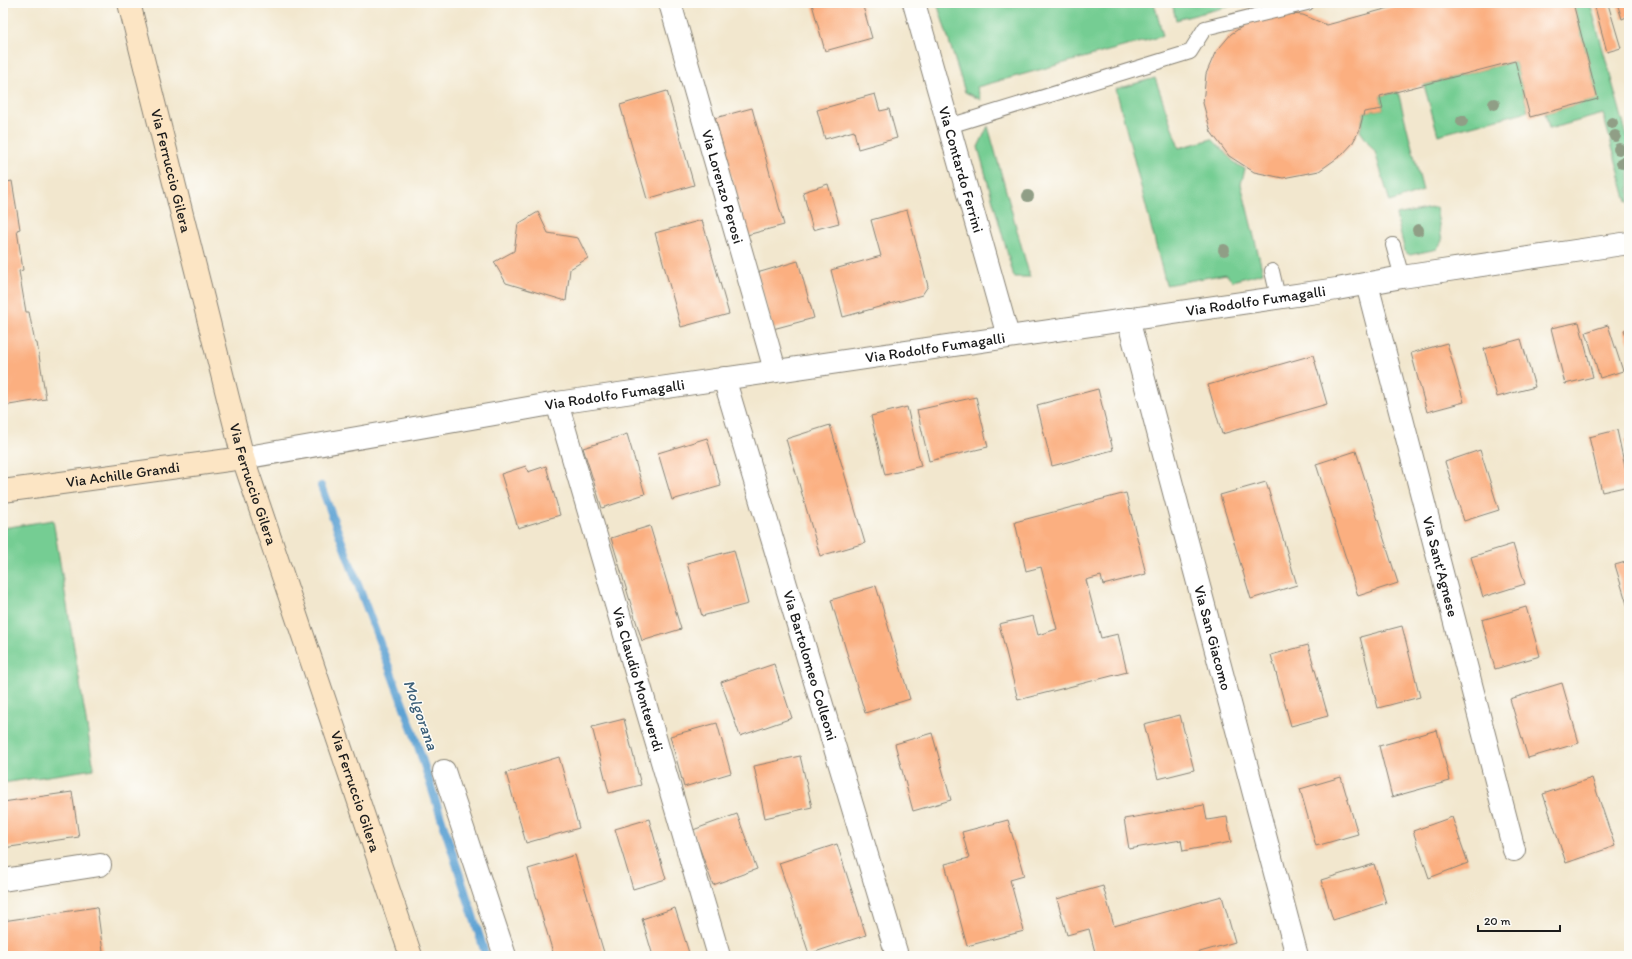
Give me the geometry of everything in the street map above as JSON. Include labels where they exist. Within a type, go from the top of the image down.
[{"type":"main road","name":"Via Ferruccio Gilera","points":[[129,3],[243,458],[411,956]]},
{"type":"main road","name":"Via Achille Grandi","points":[[3,491],[243,458]]},
{"type":"street","name":"Via Lorenzo Perosi","points":[[670,3],[775,370]]},
{"type":"street","name":"Via Contardo Ferrini","points":[[914,3],[1008,336]]},
{"type":"street","name":"Via Rodolfo Fumagalli","points":[[243,458],[557,403],[1367,284],[1402,277],[1629,243]]},
{"type":"street","name":"Via Sant'Agnese","points":[[1367,284],[1514,850]]},
{"type":"street","name":"Via San Giacomo","points":[[1128,319],[1297,956]]},
{"type":"street","name":"Via Bartolomeo Colleoni","points":[[724,378],[896,952]]},
{"type":"street","name":"Via Claudio Monteverdi","points":[[557,403],[718,956]]},
{"type":"street","points":[[444,771],[505,956]]},
{"type":"street","points":[[3,880],[100,865]]},
{"type":"lane","points":[[949,126],[1190,52],[1205,28],[1306,3]]},
{"type":"lane","points":[[1393,245],[1402,277]]},
{"type":"lane","points":[[1272,271],[1278,297]]},
{"type":"green space","points":[[937,3],[1154,3],[1163,36],[977,87],[981,100],[965,92]]},
{"type":"green space","points":[[1172,3],[1241,3],[1176,20]]},
{"type":"green space","points":[[1573,3],[1590,3],[1629,143],[1629,202],[1627,202],[1603,114],[1549,129],[1545,113],[1598,99]]},
{"type":"green space","points":[[1515,61],[1528,111],[1438,135],[1424,85]]},
{"type":"green space","points":[[1155,78],[1179,148],[1212,139],[1236,164],[1245,169],[1241,184],[1263,273],[1232,281],[1226,274],[1166,285],[1116,89]]},
{"type":"green space","points":[[1398,92],[1423,191],[1390,202],[1375,152],[1360,131],[1364,112],[1383,109],[1380,96]]},
{"type":"green space","points":[[988,126],[1030,277],[1014,277],[978,147]]},
{"type":"green space","points":[[1436,207],[1442,241],[1437,249],[1410,255],[1405,252],[1396,215]]},
{"type":"green space","points":[[53,520],[94,769],[3,783],[3,528]]},
{"type":"building","points":[[862,3],[872,38],[825,51],[812,4]]},
{"type":"building","points":[[1407,3],[1573,3],[1598,99],[1530,117],[1515,61],[1380,96],[1383,109],[1364,112],[1359,131],[1352,144],[1343,154],[1319,171],[1283,178],[1254,172],[1229,156],[1211,132],[1203,103],[1206,74],[1215,53],[1231,34],[1249,22],[1277,13],[1303,15],[1327,25]]},
{"type":"building","points":[[1617,3],[1629,3],[1629,16],[1622,19]]},
{"type":"building","points":[[1608,4],[1621,48],[1607,52],[1595,7]]},
{"type":"building","points":[[667,91],[694,185],[647,199],[620,105]]},
{"type":"building","points":[[875,94],[880,111],[889,109],[897,138],[858,149],[854,131],[825,139],[817,110]]},
{"type":"building","points":[[752,108],[784,225],[747,235],[715,118]]},
{"type":"building","points":[[12,181],[20,229],[17,230],[23,270],[19,271],[26,312],[29,312],[35,343],[37,343],[46,399],[3,406],[3,183]]},
{"type":"building","points":[[828,184],[839,223],[813,230],[803,192]]},
{"type":"building","points":[[907,210],[928,286],[922,295],[843,317],[831,270],[881,256],[871,220]]},
{"type":"building","points":[[538,212],[548,233],[578,238],[588,258],[570,269],[566,301],[506,283],[494,262],[514,251],[518,224]]},
{"type":"building","points":[[702,220],[729,314],[681,327],[655,233]]},
{"type":"building","points":[[798,261],[814,318],[773,329],[757,273]]},
{"type":"building","points":[[1579,322],[1593,377],[1565,384],[1551,328]]},
{"type":"building","points":[[1608,325],[1623,371],[1600,378],[1586,332]]},
{"type":"building","points":[[1629,328],[1629,344],[1624,330]]},
{"type":"building","points":[[1521,339],[1535,387],[1497,397],[1484,349]]},
{"type":"building","points":[[1447,343],[1464,402],[1427,412],[1411,353]]},
{"type":"building","points":[[1313,355],[1327,404],[1222,434],[1208,385]]},
{"type":"building","points":[[1098,389],[1113,450],[1052,466],[1037,405]]},
{"type":"building","points":[[976,397],[988,447],[929,461],[917,410]]},
{"type":"building","points":[[907,407],[921,466],[885,475],[871,416]]},
{"type":"building","points":[[830,425],[865,543],[820,556],[786,439]]},
{"type":"building","points":[[1617,430],[1629,486],[1602,492],[1589,437]]},
{"type":"building","points":[[627,434],[645,494],[602,508],[583,448]]},
{"type":"building","points":[[707,438],[721,486],[672,500],[658,453]]},
{"type":"building","points":[[1629,438],[1629,455],[1624,440]]},
{"type":"building","points":[[1480,450],[1499,510],[1464,521],[1445,462]]},
{"type":"building","points":[[1356,451],[1398,583],[1358,596],[1316,464]]},
{"type":"building","points":[[526,466],[528,472],[546,466],[560,515],[518,528],[501,474]]},
{"type":"building","points":[[1266,482],[1297,585],[1251,599],[1220,495]]},
{"type":"building","points":[[1126,493],[1146,574],[1103,585],[1101,576],[1086,580],[1101,638],[1118,634],[1127,672],[1018,700],[999,624],[1033,616],[1038,635],[1057,629],[1041,567],[1026,571],[1015,522]]},
{"type":"building","points":[[650,526],[681,629],[642,641],[611,538]]},
{"type":"building","points":[[1513,544],[1525,584],[1483,597],[1471,557]]},
{"type":"building","points":[[734,550],[748,604],[702,616],[687,563]]},
{"type":"building","points":[[1629,561],[1629,611],[1615,565]]},
{"type":"building","points":[[876,586],[910,699],[865,713],[831,600]]},
{"type":"building","points":[[1526,607],[1540,656],[1495,669],[1482,620]]},
{"type":"building","points":[[1402,626],[1420,697],[1378,708],[1360,637]]},
{"type":"building","points":[[1308,645],[1328,716],[1291,726],[1271,655]]},
{"type":"building","points":[[774,664],[792,718],[740,736],[721,682]]},
{"type":"building","points":[[1562,683],[1579,743],[1528,758],[1510,699]]},
{"type":"building","points":[[1180,715],[1194,770],[1158,779],[1144,724]]},
{"type":"building","points":[[624,719],[641,785],[609,793],[592,727]]},
{"type":"building","points":[[717,723],[731,773],[684,787],[670,736]]},
{"type":"building","points":[[1437,730],[1450,781],[1392,797],[1379,746]]},
{"type":"building","points":[[932,733],[951,800],[913,811],[895,744]]},
{"type":"building","points":[[800,756],[812,807],[765,818],[754,766]]},
{"type":"building","points":[[559,757],[579,828],[526,843],[506,773]]},
{"type":"building","points":[[1341,777],[1358,834],[1316,846],[1300,789]]},
{"type":"building","points":[[1592,778],[1615,846],[1566,863],[1543,794]]},
{"type":"building","points":[[72,792],[79,837],[3,848],[3,802]]},
{"type":"building","points":[[1204,805],[1207,820],[1227,817],[1231,842],[1183,851],[1181,840],[1129,849],[1124,819]]},
{"type":"building","points":[[737,814],[757,869],[713,885],[693,830]]},
{"type":"building","points":[[1452,817],[1468,863],[1429,878],[1413,831]]},
{"type":"building","points":[[649,819],[666,879],[633,889],[615,829]]},
{"type":"building","points":[[1008,820],[1024,876],[1010,880],[1024,931],[967,946],[945,864],[969,858],[962,832]]},
{"type":"building","points":[[837,844],[866,935],[809,954],[779,863]]},
{"type":"building","points":[[575,855],[605,956],[554,956],[528,869]]},
{"type":"building","points":[[1374,864],[1386,903],[1333,920],[1321,880]]},
{"type":"building","points":[[1103,886],[1114,926],[1222,896],[1235,942],[1186,956],[1096,956],[1089,929],[1067,935],[1057,899]]},
{"type":"building","points":[[97,907],[103,952],[73,956],[3,956],[3,921]]},
{"type":"building","points":[[675,908],[690,956],[653,956],[642,919]]},
{"type":"waterway","name":"Molgorana","points":[[321,486],[414,734],[486,956]]}]
